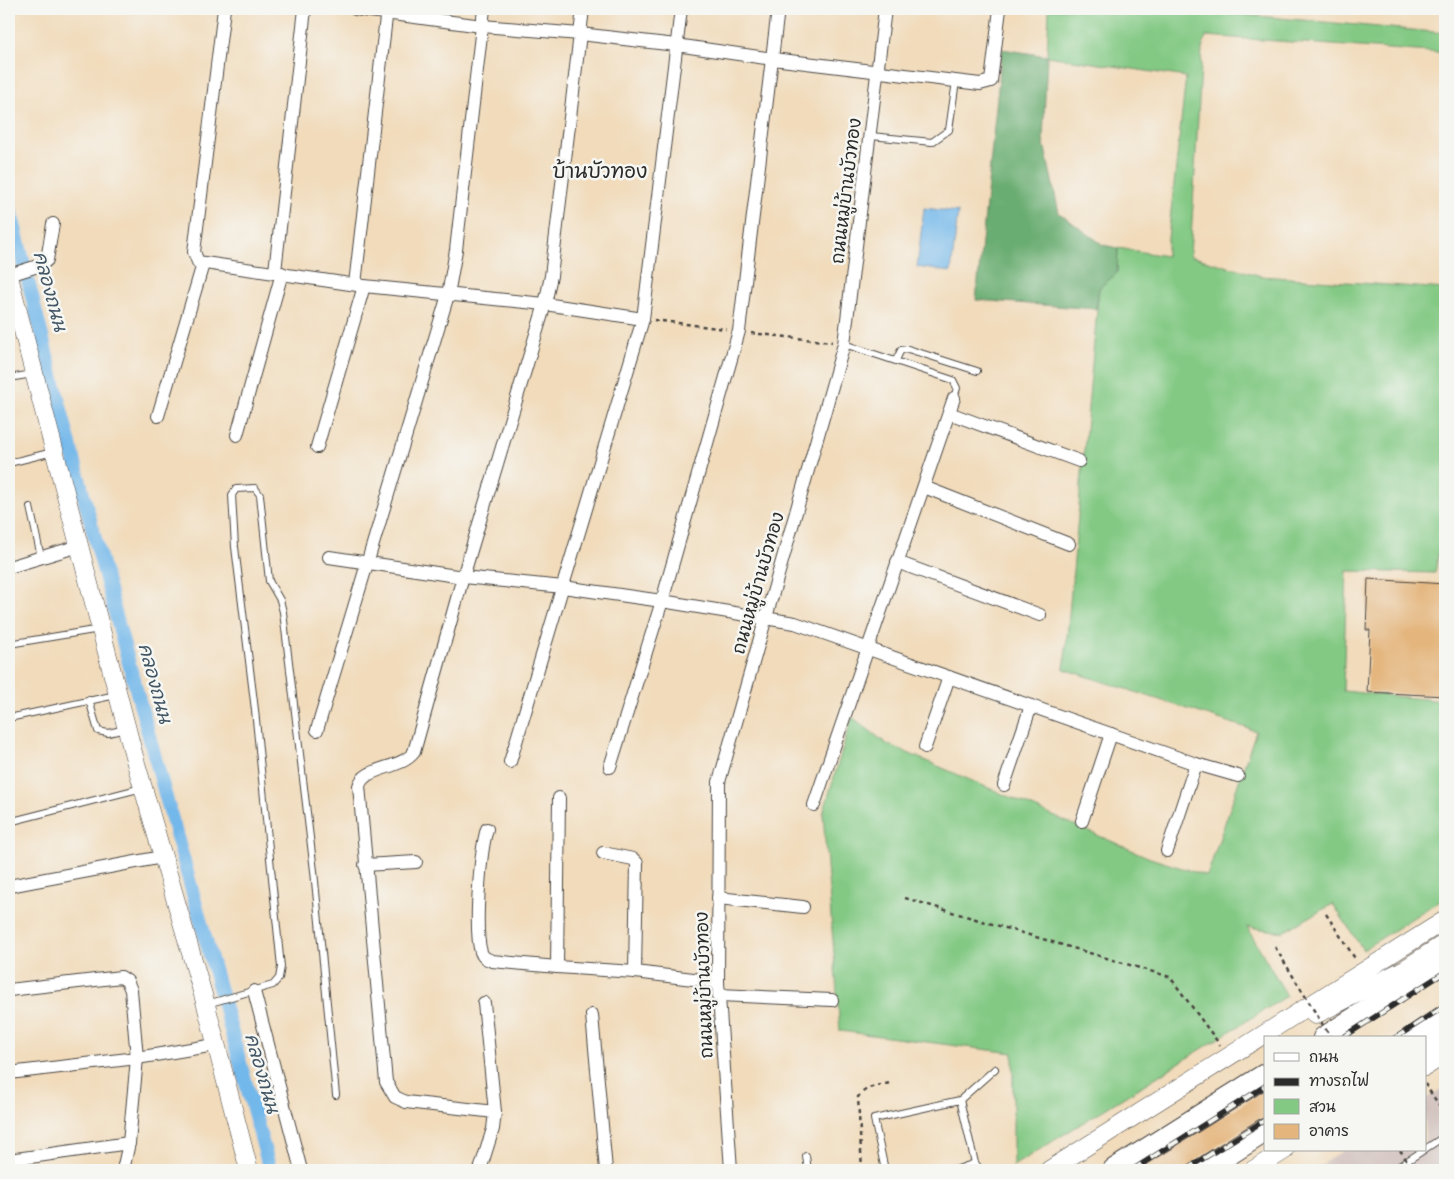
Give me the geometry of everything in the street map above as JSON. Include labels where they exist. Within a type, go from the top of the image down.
[{"type":"highway","points":[[1327,1036],[1445,961]]},
{"type":"highway","points":[[1415,1036],[1445,1016]]},
{"type":"highway","points":[[1114,1170],[1264,1076]]},
{"type":"highway","points":[[1204,1170],[1264,1132]]},
{"type":"street","points":[[224,9],[194,252],[196,260],[203,264],[279,272],[360,285],[545,304],[643,319]]},
{"type":"street","points":[[237,435],[279,272],[305,9]]},
{"type":"street","points":[[355,9],[387,11],[482,26],[580,34],[676,45],[772,60],[980,84],[991,81],[1000,9]]},
{"type":"street","points":[[317,730],[448,294],[457,241],[484,9]]},
{"type":"street","points":[[495,1112],[406,1102],[390,1092],[386,1082],[365,865],[360,781],[369,774],[405,762],[414,752],[463,577],[545,304],[551,276],[583,9]]},
{"type":"street","points":[[510,762],[643,319],[681,9]]},
{"type":"street","points":[[610,767],[662,601],[740,331],[778,9]]},
{"type":"street","name":"ถนนหมู่บ้านบัวทอง","points":[[731,1170],[718,989],[719,782],[844,344],[871,136],[885,9]]},
{"type":"street","points":[[317,447],[360,285],[387,11]]},
{"type":"street","points":[[52,224],[47,260],[41,265],[13,274],[34,374],[143,788],[162,857],[212,1003],[215,1045],[249,1170]]},
{"type":"street","points":[[158,416],[203,264]]},
{"type":"street","points":[[814,805],[954,398]]},
{"type":"street","points":[[950,413],[1079,461]]},
{"type":"street","points":[[924,487],[1068,544]]},
{"type":"street","points":[[9,567],[79,546]]},
{"type":"street","points":[[329,557],[463,577],[563,587],[662,601],[795,623],[1196,764],[1238,776]]},
{"type":"street","points":[[897,562],[1040,615]]},
{"type":"street","points":[[926,747],[949,677]]},
{"type":"street","points":[[1004,785],[1031,706]]},
{"type":"street","points":[[1082,821],[1111,734]]},
{"type":"street","points":[[1167,851],[1196,764]]},
{"type":"street","points":[[557,968],[560,798]]},
{"type":"street","points":[[487,829],[480,860],[481,951],[485,958],[492,961],[557,968],[635,972],[718,989],[832,1000]]},
{"type":"street","points":[[603,853],[633,859],[637,863],[635,972]]},
{"type":"street","points":[[9,886],[162,857]]},
{"type":"street","points":[[365,865],[416,862]]},
{"type":"street","points":[[718,898],[803,907]]},
{"type":"street","points":[[1049,1170],[1445,920]]},
{"type":"street","points":[[1274,1036],[1403,970],[1445,943]]},
{"type":"street","points":[[9,990],[121,977],[127,981],[131,990],[137,1058],[129,1143],[123,1170]]},
{"type":"street","points":[[254,991],[304,1169]]},
{"type":"street","points":[[480,1170],[494,1129],[495,1112],[484,1003]]},
{"type":"street","points":[[592,1015],[606,1170]]},
{"type":"street","points":[[1431,1061],[1445,1035]]},
{"type":"street","points":[[1212,1068],[1264,1041]]},
{"type":"street","points":[[9,1073],[137,1058],[215,1045]]},
{"type":"street","points":[[1431,1061],[1445,1054]]},
{"type":"street","points":[[9,1160],[129,1143]]},
{"type":"street","points":[[1259,1166],[1281,1152]]},
{"type":"lane","points":[[871,136],[922,143],[937,140],[949,130],[956,81]]},
{"type":"lane","points":[[844,344],[952,380],[957,388],[954,398]]},
{"type":"lane","points":[[896,360],[901,350],[908,349],[977,371]]},
{"type":"lane","points":[[9,378],[34,374]]},
{"type":"lane","points":[[9,463],[54,452]]},
{"type":"lane","points":[[212,1003],[273,985],[279,978],[281,966],[256,720],[235,547],[232,496],[236,489],[255,488],[260,496],[269,581],[280,600],[283,612],[314,871],[336,1095]]},
{"type":"lane","points":[[30,507],[41,557]]},
{"type":"lane","points":[[9,644],[101,629]]},
{"type":"lane","points":[[9,718],[118,694]]},
{"type":"lane","points":[[89,700],[98,731],[108,733],[127,729]]},
{"type":"lane","points":[[9,822],[143,788]]},
{"type":"lane","points":[[884,1170],[874,1119],[960,1100],[995,1069]]},
{"type":"lane","points":[[960,1100],[975,1163],[981,1170]]},
{"type":"lane","points":[[1426,1149],[1445,1136]]},
{"type":"lane","points":[[1393,1170],[1422,1152]]},
{"type":"lane","points":[[806,1156],[808,1170]]},
{"type":"lane","points":[[955,1170],[975,1163]]},
{"type":"path","points":[[905,898],[1170,977],[1229,1057]]},
{"type":"path","points":[[1326,914],[1363,972]]},
{"type":"path","points":[[1275,947],[1330,1036]]},
{"type":"path","points":[[1426,1086],[1439,1105]]},
{"type":"path","points":[[1401,1152],[1413,1170]]},
{"type":"shaded area","points":[[1445,1087],[1445,1170],[1313,1170],[1341,1152],[1426,1152],[1426,1098]]},
{"type":"green space","points":[[1049,9],[1197,9],[1445,33],[1445,53],[1206,36],[1202,49],[1190,256],[1261,276],[1445,289],[1445,517],[1435,573],[1347,571],[1343,691],[1445,701],[1445,897],[1363,950],[1333,904],[1283,932],[1247,927],[1287,996],[1013,1166],[1013,1053],[840,1031],[823,814],[852,717],[887,744],[1150,858],[1207,876],[1256,731],[1064,669],[1099,288],[1117,273],[1118,248],[1166,256],[1186,77],[1047,56]]},
{"type":"green space","points":[[1002,49],[1047,56],[1043,139],[1059,213],[1103,245],[1118,248],[1117,273],[1099,288],[1096,309],[976,300]]},
{"type":"water","points":[[924,208],[958,212],[951,272],[917,267]]},
{"type":"building","points":[[1368,579],[1445,584],[1445,696],[1367,692],[1370,630],[1366,630]]},
{"type":"building","points":[[1264,1091],[1264,1118],[1258,1120],[1197,1159],[1191,1170],[1138,1170]]},
{"type":"waterway","name":"คลองถนน","points":[[9,204],[103,567],[270,1170]]},
{"type":"railway","points":[[1345,1036],[1445,972]]},
{"type":"railway","points":[[1398,1036],[1445,1006]]},
{"type":"railway","points":[[1132,1170],[1264,1087]]},
{"type":"railway","points":[[1185,1170],[1264,1121]]},
{"type":"district","name":"บ้านบัวทอง","points":[[600,171]]}]
